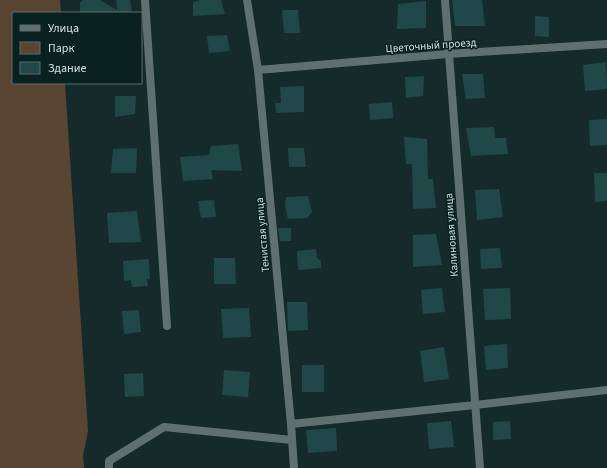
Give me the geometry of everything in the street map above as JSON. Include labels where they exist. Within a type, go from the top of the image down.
[{"type":"street","points":[[144,0],[167,326]]},
{"type":"street","name":"Тенистая улица","points":[[246,0],[258,70],[294,468]]},
{"type":"street","name":"Калиновая улица","points":[[445,0],[480,468]]},
{"type":"street","name":"Цветочный проезд","points":[[258,70],[448,54],[607,44]]},
{"type":"street","points":[[291,424],[607,390]]},
{"type":"street","points":[[110,468],[109,461],[164,427],[292,440]]},
{"type":"green space","points":[[0,0],[60,0],[61,12],[12,12],[12,84],[65,84],[88,431],[83,456],[84,468],[0,468]]},
{"type":"building","points":[[83,0],[100,0],[117,10],[116,0],[130,0],[132,12],[80,12],[80,3]]},
{"type":"building","points":[[201,0],[221,0],[225,14],[193,16],[193,2]]},
{"type":"building","points":[[452,0],[482,0],[485,26],[455,26]]},
{"type":"building","points":[[426,1],[426,28],[397,29],[398,4]]},
{"type":"building","points":[[282,10],[298,10],[300,33],[284,33]]},
{"type":"building","points":[[535,16],[549,17],[549,37],[535,36]]},
{"type":"building","points":[[227,35],[230,51],[209,53],[207,36]]},
{"type":"building","points":[[606,62],[607,89],[585,91],[583,65]]},
{"type":"building","points":[[462,74],[483,74],[485,98],[466,99]]},
{"type":"building","points":[[424,76],[423,96],[406,98],[405,77]]},
{"type":"building","points":[[304,86],[304,112],[276,113],[275,103],[281,103],[280,87]]},
{"type":"building","points":[[115,96],[136,96],[135,114],[115,117]]},
{"type":"building","points":[[392,102],[393,118],[370,120],[369,104]]},
{"type":"building","points":[[607,119],[607,145],[590,146],[589,120]]},
{"type":"building","points":[[494,127],[495,138],[506,138],[508,154],[471,156],[466,128]]},
{"type":"building","points":[[404,137],[427,139],[428,179],[433,179],[436,208],[413,209],[412,164],[406,164]]},
{"type":"building","points":[[238,144],[242,171],[211,170],[213,179],[183,181],[180,157],[209,155],[211,146]]},
{"type":"building","points":[[137,148],[136,173],[111,173],[113,149]]},
{"type":"building","points":[[288,148],[304,148],[306,167],[289,167]]},
{"type":"building","points":[[594,173],[607,173],[607,201],[595,202]]},
{"type":"building","points":[[499,189],[503,217],[477,220],[475,190]]},
{"type":"building","points":[[308,196],[312,212],[307,218],[288,219],[285,206],[286,197]]},
{"type":"building","points":[[214,200],[216,217],[201,218],[198,201]]},
{"type":"building","points":[[137,211],[141,242],[109,243],[107,213]]},
{"type":"building","points":[[278,228],[291,228],[291,241],[280,241]]},
{"type":"building","points":[[436,234],[442,265],[413,267],[413,235]]},
{"type":"building","points":[[500,248],[502,268],[481,269],[480,249]]},
{"type":"building","points":[[316,249],[317,258],[321,261],[321,268],[298,270],[297,251]]},
{"type":"building","points":[[214,258],[235,258],[236,284],[214,284]]},
{"type":"building","points":[[149,259],[150,279],[147,279],[148,286],[132,287],[131,280],[124,281],[123,261]]},
{"type":"building","points":[[442,288],[445,312],[423,314],[421,290]]},
{"type":"building","points":[[510,288],[511,319],[485,320],[483,289]]},
{"type":"building","points":[[287,302],[307,302],[308,330],[288,331]]},
{"type":"building","points":[[249,308],[251,337],[223,338],[221,309]]},
{"type":"building","points":[[139,310],[141,332],[124,334],[122,311]]},
{"type":"building","points":[[507,344],[508,368],[486,370],[484,346]]},
{"type":"building","points":[[444,347],[449,379],[424,382],[420,351]]},
{"type":"building","points":[[302,365],[324,365],[324,392],[302,392]]},
{"type":"building","points":[[224,370],[250,372],[248,397],[222,395]]},
{"type":"building","points":[[143,373],[144,396],[125,397],[124,374]]},
{"type":"building","points":[[451,421],[454,447],[429,449],[427,423]]},
{"type":"building","points":[[510,421],[511,439],[493,440],[493,422]]},
{"type":"building","points":[[336,428],[337,451],[308,453],[306,430]]}]
